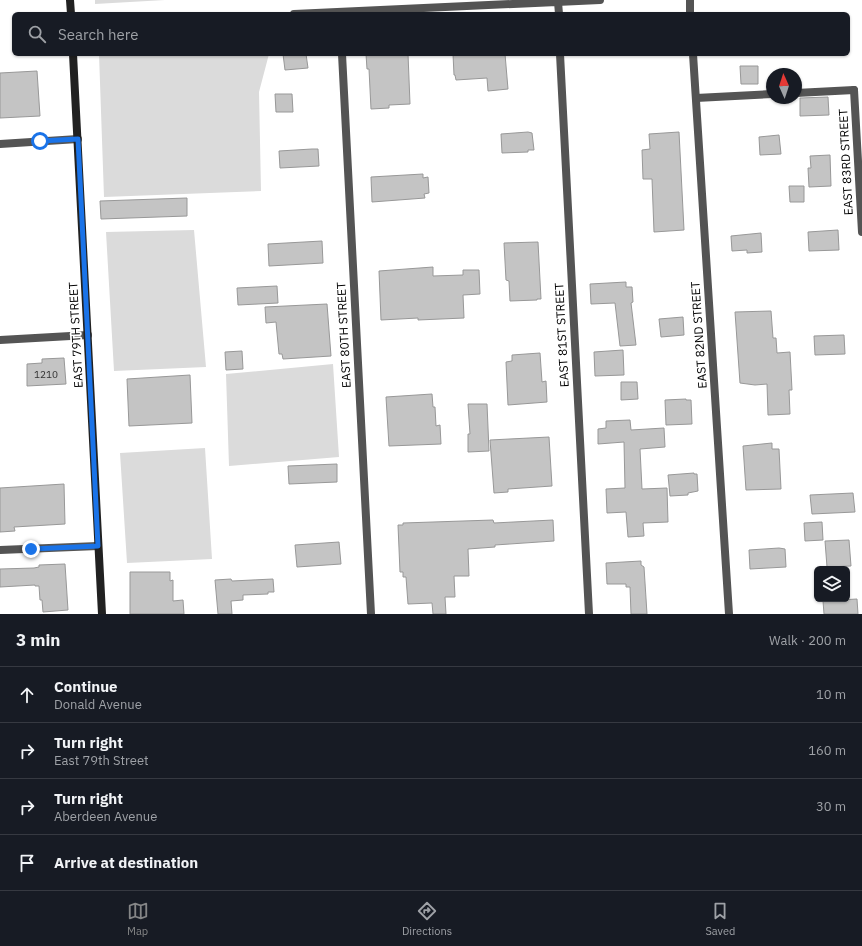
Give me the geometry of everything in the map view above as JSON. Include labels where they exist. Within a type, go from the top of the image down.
[{"type":"main road","points":[[70,0],[71,12]]},
{"type":"main road","name":"EAST 79TH STREET","points":[[73,56],[102,614]]},
{"type":"street","points":[[360,12],[600,0]]},
{"type":"street","points":[[690,0],[690,12]]},
{"type":"street","points":[[558,2],[559,12]]},
{"type":"street","name":"EAST 80TH STREET","points":[[342,56],[371,614]]},
{"type":"street","name":"EAST 81ST STREET","points":[[560,56],[589,614]]},
{"type":"street","name":"EAST 82ND STREET","points":[[693,56],[729,614]]},
{"type":"street","name":"EAST 83RD STREET","points":[[802,93],[854,90],[862,232]]},
{"type":"street","points":[[696,98],[766,94]]},
{"type":"street","points":[[0,144],[78,139]]},
{"type":"street","points":[[0,340],[88,335]]},
{"type":"street","points":[[0,550],[98,546]]},
{"type":"shaded area","points":[[95,0],[165,0],[95,4]]},
{"type":"shaded area","points":[[99,56],[268,56],[259,92],[261,191],[104,197]]},
{"type":"shaded area","points":[[194,230],[206,367],[114,371],[106,232]]},
{"type":"shaded area","points":[[333,364],[339,457],[229,466],[226,374]]},
{"type":"shaded area","points":[[205,448],[212,559],[127,563],[120,453]]},
{"type":"building","points":[[283,56],[306,56],[308,68],[285,70]]},
{"type":"building","points":[[366,56],[408,56],[410,104],[389,105],[389,108],[371,109],[369,69],[367,69]]},
{"type":"building","points":[[453,56],[505,56],[508,89],[488,91],[487,78],[456,80],[454,75]]},
{"type":"building","points":[[740,66],[758,66],[758,84],[741,84]]},
{"type":"building","points":[[37,71],[40,116],[0,118],[0,73]]},
{"type":"building","points":[[275,94],[292,94],[293,112],[276,112]]},
{"type":"building","points":[[828,97],[829,115],[800,116],[800,104],[802,104],[802,98]]},
{"type":"building","points":[[679,132],[684,230],[654,232],[652,179],[643,179],[642,150],[650,149],[649,134]]},
{"type":"building","points":[[532,133],[534,150],[528,150],[528,152],[502,153],[501,134]]},
{"type":"building","points":[[779,135],[781,154],[760,155],[759,137]]},
{"type":"building","points":[[318,149],[319,166],[280,168],[279,151]]},
{"type":"building","points":[[830,155],[831,186],[809,187],[808,168],[811,168],[810,156]]},
{"type":"building","points":[[423,174],[423,178],[428,177],[429,193],[424,194],[425,198],[372,202],[371,177]]},
{"type":"building","points":[[789,186],[804,186],[804,202],[790,202]]},
{"type":"building","points":[[187,198],[187,216],[101,219],[100,201]]},
{"type":"building","points":[[838,230],[839,250],[809,251],[808,232]]},
{"type":"building","points":[[761,233],[762,252],[747,253],[747,250],[732,251],[731,236]]},
{"type":"building","points":[[322,241],[323,263],[269,266],[268,244]]},
{"type":"building","points":[[538,242],[541,299],[510,301],[509,281],[506,280],[504,243]]},
{"type":"building","points":[[433,267],[433,276],[463,275],[463,270],[479,270],[480,294],[463,295],[464,318],[381,320],[379,271]]},
{"type":"building","points":[[626,282],[626,287],[632,287],[633,302],[631,303],[636,345],[620,346],[615,303],[591,304],[590,284]]},
{"type":"building","points":[[277,286],[278,303],[238,305],[237,288]]},
{"type":"building","points":[[327,304],[331,356],[283,359],[282,354],[279,354],[276,322],[266,323],[265,307]]},
{"type":"building","points":[[771,311],[773,338],[776,338],[777,353],[790,352],[792,390],[789,390],[790,414],[768,415],[767,384],[755,385],[740,383],[735,312]]},
{"type":"building","points":[[683,317],[684,335],[661,337],[659,319]]},
{"type":"building","points":[[844,335],[845,354],[815,355],[814,336]]},
{"type":"building","points":[[623,350],[624,375],[595,376],[594,352]]},
{"type":"building","points":[[242,351],[243,369],[226,370],[225,352]]},
{"type":"building","points":[[540,353],[542,382],[546,381],[547,402],[508,405],[506,362],[512,361],[512,355]]},
{"type":"building","points":[[64,358],[66,384],[27,386],[27,364],[42,363],[42,359]]},
{"type":"building","points":[[190,375],[192,423],[129,426],[127,379]]},
{"type":"building","points":[[621,382],[637,382],[638,399],[621,400]]},
{"type":"building","points":[[432,394],[433,407],[435,407],[436,426],[440,425],[441,444],[389,446],[386,397]]},
{"type":"building","points":[[665,400],[691,400],[692,424],[666,425]]},
{"type":"building","points":[[468,404],[487,404],[489,451],[468,452],[468,434],[470,434]]},
{"type":"building","points":[[630,420],[631,430],[664,428],[665,447],[640,449],[642,489],[667,488],[668,522],[643,523],[644,536],[628,537],[626,512],[607,513],[606,489],[625,488],[624,442],[598,444],[598,429],[606,428],[606,421]]},
{"type":"building","points":[[549,437],[552,486],[508,489],[508,492],[494,493],[490,440]]},
{"type":"building","points":[[772,443],[772,449],[779,449],[781,489],[746,490],[743,446]]},
{"type":"building","points":[[337,464],[337,482],[289,484],[288,466]]},
{"type":"building","points":[[697,474],[698,491],[688,493],[688,495],[670,496],[668,475]]},
{"type":"building","points":[[64,484],[65,524],[14,527],[15,531],[0,532],[0,488]]},
{"type":"building","points":[[853,493],[855,512],[812,514],[810,495]]},
{"type":"building","points":[[493,520],[494,523],[553,520],[554,541],[495,545],[495,547],[468,549],[469,576],[454,576],[455,597],[445,597],[446,614],[433,614],[432,603],[408,604],[406,577],[403,577],[403,572],[400,572],[398,525],[403,525],[403,523]]},
{"type":"building","points":[[822,522],[823,540],[805,541],[804,523]]},
{"type":"building","points":[[849,540],[851,566],[827,566],[825,541]]},
{"type":"building","points":[[339,542],[341,564],[297,567],[295,545]]},
{"type":"building","points":[[785,549],[786,567],[750,569],[749,550]]},
{"type":"building","points":[[641,561],[641,565],[644,567],[647,614],[631,614],[630,587],[626,587],[626,584],[607,584],[606,563]]},
{"type":"building","points":[[65,564],[68,610],[43,612],[39,586],[0,587],[0,569],[34,568],[39,567],[39,565]]},
{"type":"building","points":[[130,572],[170,572],[170,581],[173,580],[173,601],[183,600],[184,614],[130,614]]},
{"type":"building","points":[[231,579],[232,581],[273,579],[274,592],[268,592],[268,594],[243,595],[243,600],[231,601],[232,614],[218,614],[215,580]]},
{"type":"building","points":[[850,599],[857,599],[858,614],[824,614],[823,602],[850,602]]},
{"type":"route","points":[[31,549],[98,546],[78,139],[40,141]]}]
